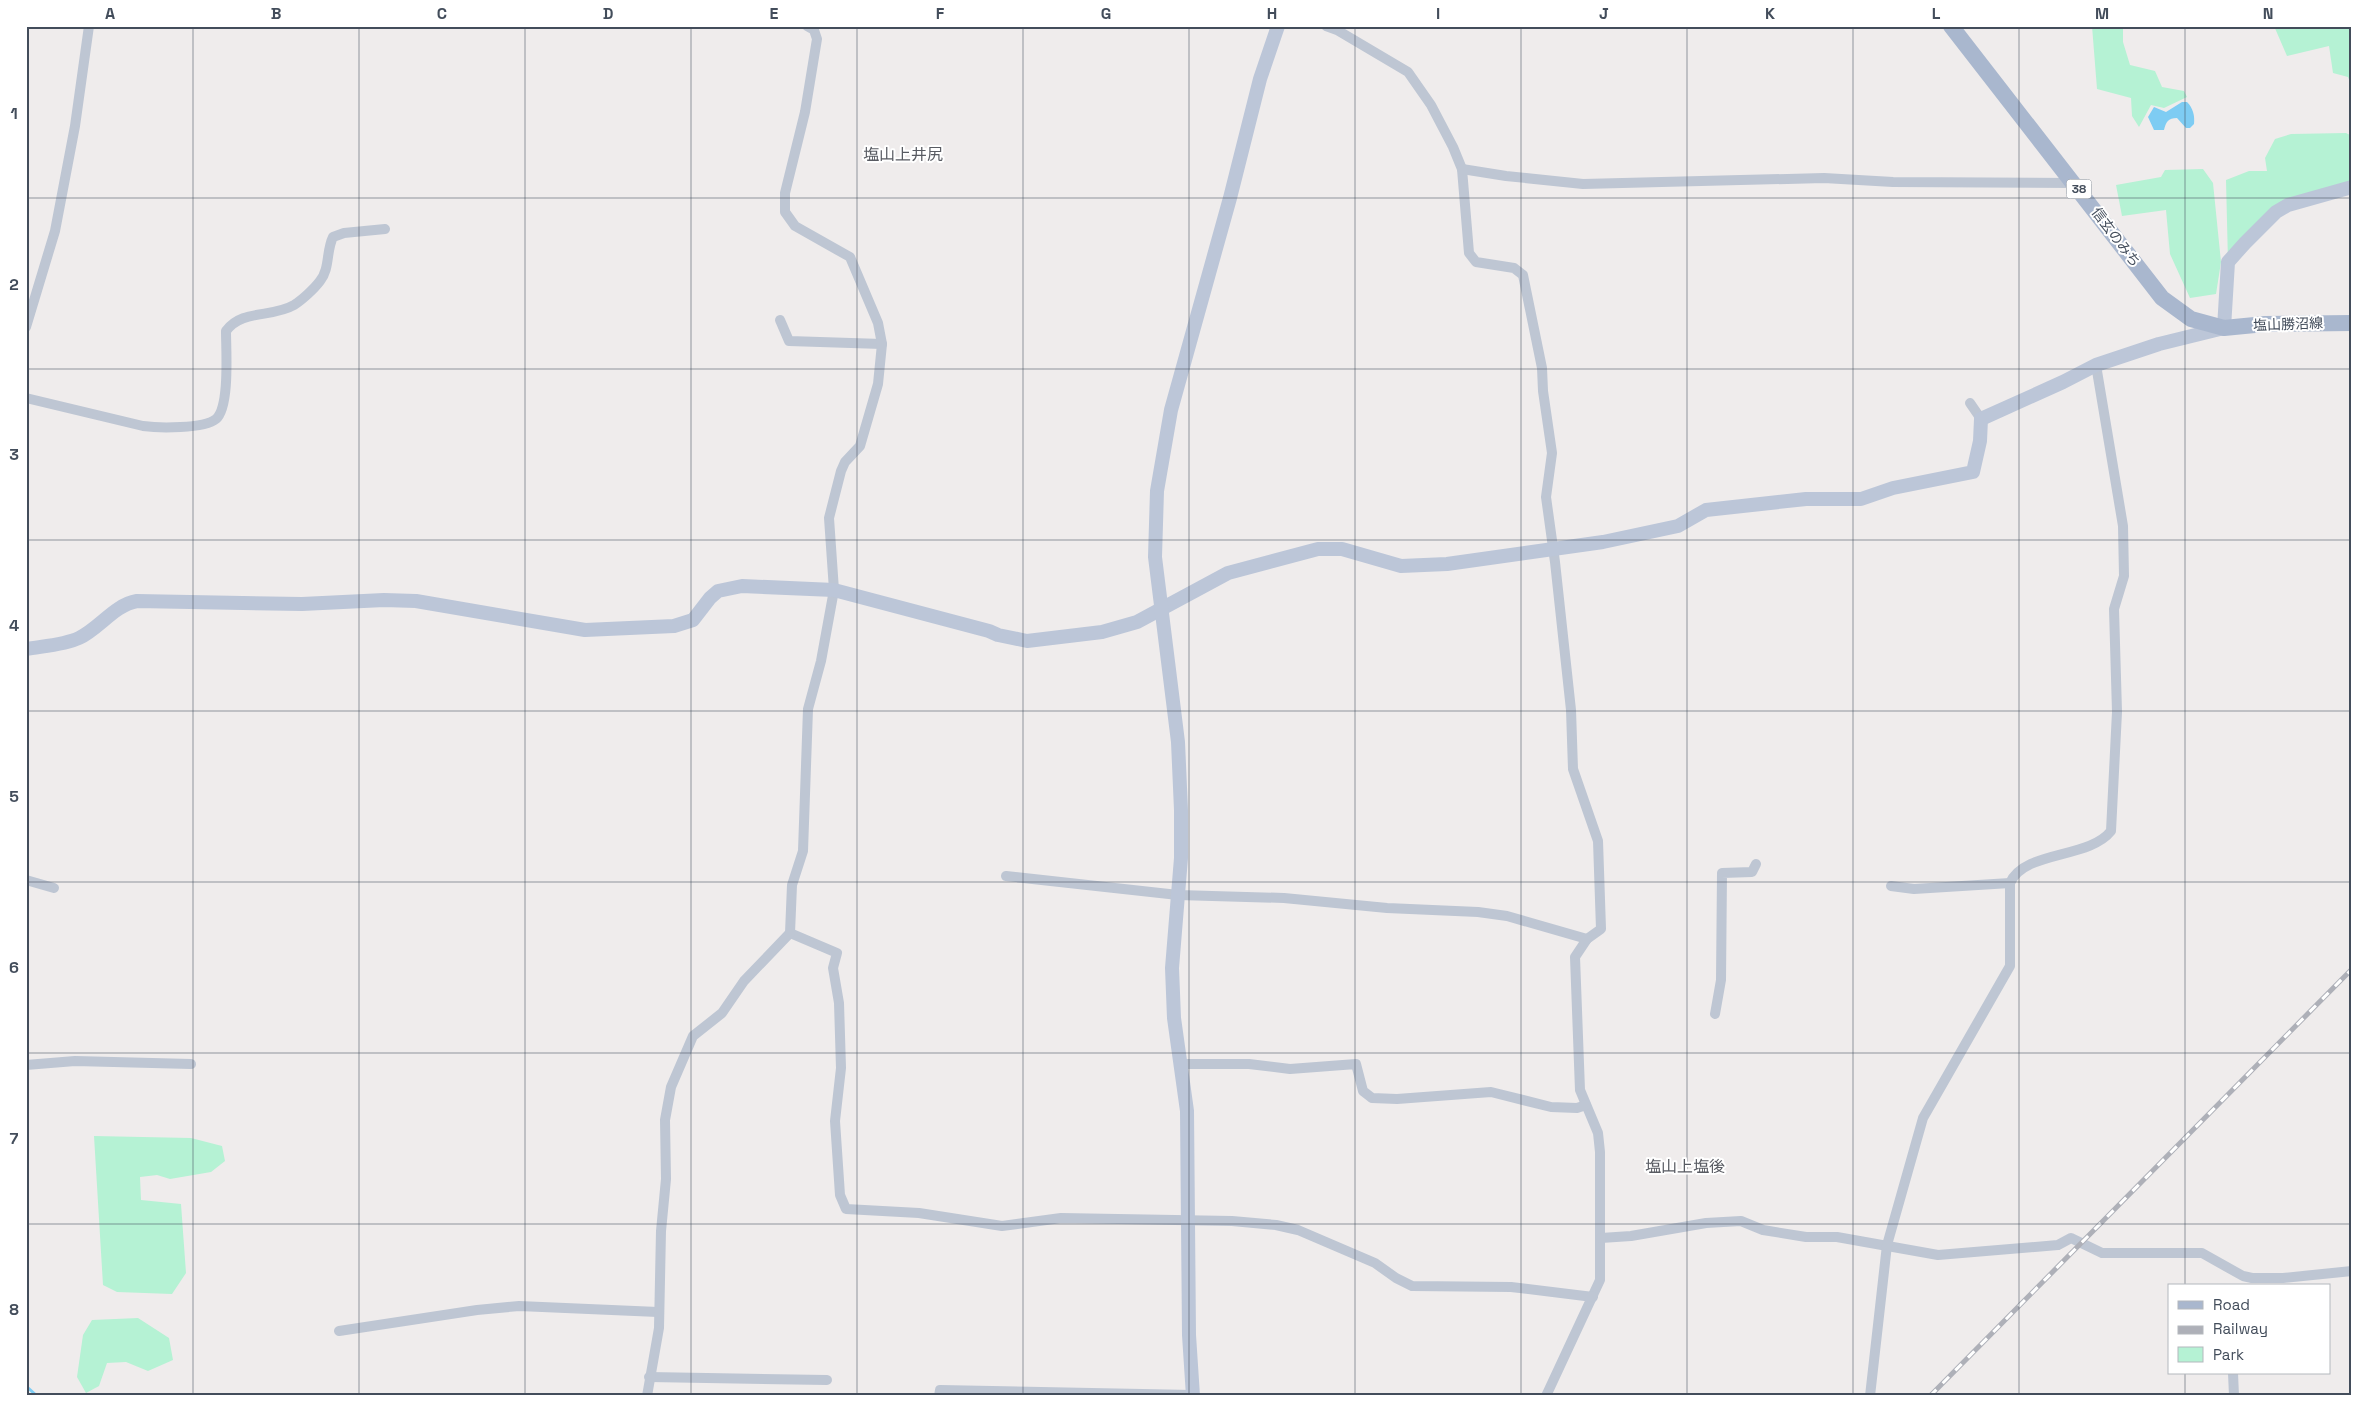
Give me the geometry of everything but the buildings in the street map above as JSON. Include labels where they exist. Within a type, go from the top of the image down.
[{"type":"main road","name":"信玄のみち","points":[[1952,26],[2162,298],[2191,319],[2224,328]]},
{"type":"main road","name":"塩山勝沼線","points":[[2224,328],[2265,324],[2352,323]]},
{"type":"street","points":[[27,320],[56,231],[75,126],[89,26]]},
{"type":"street","points":[[647,1396],[659,1328],[661,1231],[666,1179],[665,1120],[671,1087],[693,1036],[722,1013],[744,981],[790,933],[792,885],[803,851],[808,709],[821,661],[834,590],[829,518],[841,471],[860,446],[878,384],[882,344],[878,323],[850,258],[795,226],[785,212],[785,193],[805,112],[817,39],[814,30],[807,26]]},
{"type":"street","points":[[939,1396],[940,1390],[1193,1395],[1189,1335],[1187,1111],[1174,1018],[1172,968],[1182,858],[1179,762],[1154,540],[1157,491],[1171,410],[1230,198],[1260,79],[1278,26]]},
{"type":"street","points":[[1326,26],[1337,30],[1408,72],[1431,106],[1454,147],[1462,169],[1468,253],[1476,262],[1514,268],[1523,275],[1542,368],[1543,391],[1552,452],[1546,497],[1554,550],[1571,710],[1573,769],[1599,850],[1601,929],[1587,939],[1575,957],[1580,1090],[1598,1133],[1601,1238],[1600,1280],[1546,1396]]},
{"type":"street","points":[[1462,169],[1506,176],[1583,184],[1824,178],[1893,182],[2075,183]]},
{"type":"street","points":[[1981,419],[2063,382],[2096,364],[2159,344],[2224,328],[2228,262],[2244,243],[2276,212],[2288,205],[2352,188]]},
{"type":"street","points":[[26,398],[162,429],[207,423],[216,419],[221,410],[226,382],[226,331],[231,325],[242,318],[293,305],[321,281],[326,270],[329,245],[333,237],[344,233],[385,229]]},
{"type":"street","points":[[780,320],[788,341],[882,344]]},
{"type":"street","points":[[1870,1396],[1887,1245],[1924,1118],[2010,966],[2010,883],[2013,877],[2021,870],[2035,863],[2080,850],[2105,839],[2111,831],[2117,712],[2114,609],[2124,576],[2123,526],[2096,364]]},
{"type":"street","points":[[26,649],[79,638],[120,607],[128,602],[137,601],[302,604],[384,600],[416,601],[584,630],[686,624],[693,620],[718,591],[729,587],[742,586],[834,590],[998,635],[1027,641],[1102,632],[1137,622],[1162,610],[1228,572],[1318,549],[1342,549],[1401,566],[1418,567],[1554,550],[1678,526],[1706,510],[1806,499],[1861,499],[1893,488],[1973,472],[1980,441],[1981,419],[1970,403]]},
{"type":"street","points":[[1715,1014],[1721,980],[1722,873],[1752,872],[1756,864]]},
{"type":"street","points":[[1006,876],[1178,895],[1284,898],[1387,908],[1478,912],[1507,916],[1587,939]]},
{"type":"street","points":[[26,880],[54,888]]},
{"type":"street","points":[[1891,886],[1914,889],[2010,883]]},
{"type":"street","points":[[790,933],[837,953],[834,968],[839,1003],[841,1068],[835,1121],[840,1195],[846,1209],[919,1213],[1002,1226],[1061,1218],[1232,1221],[1276,1225],[1298,1230],[1375,1263],[1396,1278],[1412,1286],[1511,1287],[1593,1297]]},
{"type":"street","points":[[26,1065],[75,1061],[190,1064]]},
{"type":"street","points":[[1181,1064],[1249,1064],[1290,1069],[1356,1064],[1363,1091],[1372,1098],[1397,1099],[1491,1092],[1551,1107],[1576,1108],[1586,1105]]},
{"type":"street","points":[[1601,1238],[1631,1236],[1706,1223],[1741,1221],[1762,1230],[1806,1237],[1837,1237],[1938,1255],[2058,1245],[2072,1238],[2102,1253],[2202,1253],[2252,1282],[2352,1271]]},
{"type":"street","points":[[338,1331],[477,1310],[519,1306],[658,1312]]},
{"type":"street","points":[[2233,1374],[2234,1396]]},
{"type":"street","points":[[649,1378],[827,1380]]},
{"type":"green space","points":[[2092,26],[2123,26],[2123,42],[2130,65],[2155,71],[2162,87],[2184,91],[2187,97],[2164,108],[2151,105],[2139,127],[2132,116],[2131,98],[2097,89]]},
{"type":"green space","points":[[2274,26],[2352,26],[2352,88],[2348,77],[2333,73],[2329,46],[2287,56]]},
{"type":"green space","points":[[2346,133],[2352,136],[2352,187],[2288,205],[2228,262],[2226,180],[2249,171],[2267,171],[2265,158],[2275,139],[2291,134]]},
{"type":"green space","points":[[2203,169],[2213,183],[2221,262],[2216,294],[2190,298],[2170,254],[2166,210],[2122,216],[2116,185],[2161,177],[2165,170]]},
{"type":"green space","points":[[94,1136],[191,1138],[222,1146],[225,1161],[211,1172],[170,1179],[157,1175],[140,1177],[141,1200],[181,1204],[186,1273],[172,1294],[117,1292],[103,1285]]},
{"type":"green space","points":[[138,1318],[169,1338],[173,1360],[148,1371],[126,1362],[107,1363],[99,1386],[86,1393],[77,1377],[83,1335],[92,1320]]},
{"type":"water","points":[[2182,102],[2187,102],[2194,115],[2194,124],[2190,128],[2186,128],[2177,118],[2174,118],[2168,121],[2164,130],[2154,130],[2148,117],[2154,107],[2166,112]]},
{"type":"waterway","points":[[26,1386],[37,1396]]},
{"type":"railway","points":[[1930,1396],[2352,969]]},
{"type":"district","name":"塩山上井尻","points":[[903,154]]},
{"type":"district","name":"塩山上塩後","points":[[1685,1166]]}]
